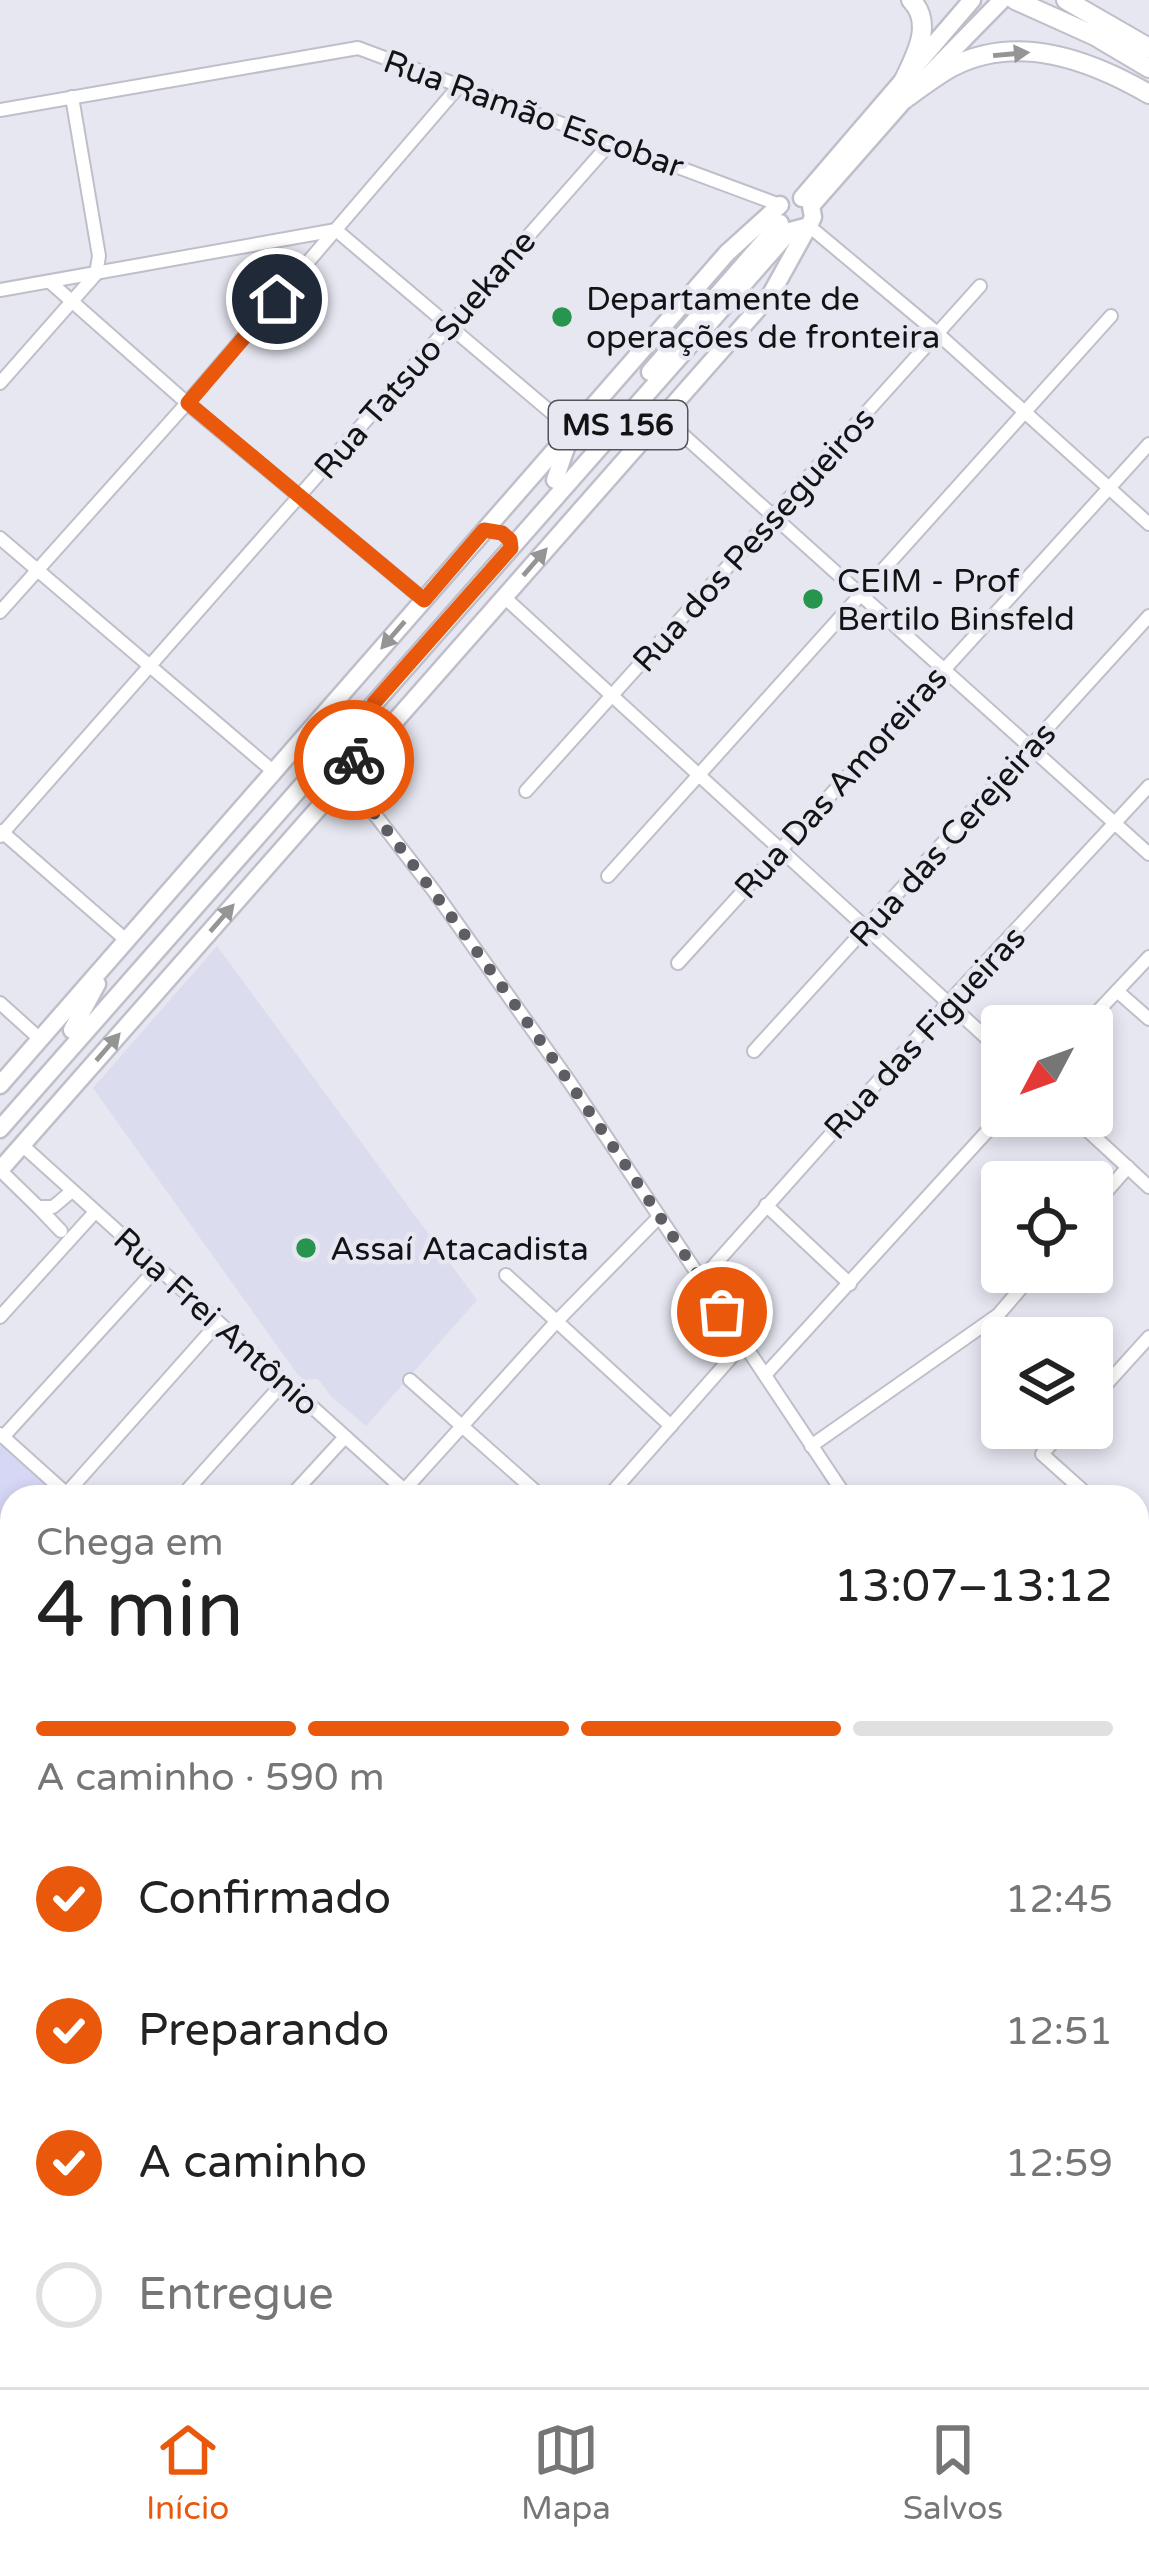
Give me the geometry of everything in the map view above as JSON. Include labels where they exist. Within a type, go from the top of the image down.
[{"type":"highway","points":[[904,92],[922,30],[918,7],[911,0]]},
{"type":"highway","points":[[1015,0],[1095,36],[1149,68]]},
{"type":"highway","points":[[1066,0],[1149,48]]},
{"type":"highway","points":[[904,92],[986,56],[1023,52],[1080,60],[1149,94]]},
{"type":"main road","points":[[806,202],[904,92],[972,0]]},
{"type":"main road","points":[[904,92],[996,7]]},
{"type":"main road","points":[[0,1084],[274,772],[431,606],[508,542],[555,480],[784,220],[787,198],[806,202]]},
{"type":"main road","points":[[0,1170],[771,294],[813,217],[806,202]]},
{"type":"main road","points":[[1,1121],[72,1030],[431,606],[484,530],[727,254],[784,220],[808,226]]},
{"type":"main road","name":"MS 156","points":[[380,697],[508,542],[642,398],[784,220]]},
{"type":"main road","points":[[555,480],[572,430]]},
{"type":"main road","points":[[484,530],[508,542]]},
{"type":"main road","points":[[346,777],[380,697]]},
{"type":"main road","points":[[1,1121],[39,1085],[380,697]]},
{"type":"main road","points":[[167,980],[198,904]]},
{"type":"main road","points":[[72,1030],[112,957]]},
{"type":"main road","points":[[39,1085],[81,1078]]},
{"type":"street","name":"Rua Ramão Escobar","points":[[0,110],[358,48],[611,142],[784,220]]},
{"type":"street","points":[[0,612],[188,403],[459,86]]},
{"type":"street","points":[[0,383],[95,274],[99,256],[72,97]]},
{"type":"street","name":"Rua Tatsuo Suekane","points":[[1,833],[611,142]]},
{"type":"street","points":[[808,226],[937,333],[1149,524]]},
{"type":"street","points":[[0,290],[336,230]]},
{"type":"street","points":[[336,230],[572,430]]},
{"type":"street","points":[[50,282],[431,606]]},
{"type":"street","name":"Rua dos Pessegueiros","points":[[526,790],[980,286]]},
{"type":"street","points":[[608,876],[1111,316]]},
{"type":"street","points":[[642,398],[1149,854]]},
{"type":"street","name":"Rua Das Amoreiras","points":[[678,963],[1149,443]]},
{"type":"street","points":[[0,538],[274,772]]},
{"type":"street","points":[[504,597],[981,1033]]},
{"type":"street","name":"Rua das Cerejeiras","points":[[754,1052],[1149,616]]},
{"type":"street","points":[[346,777],[434,891],[838,1485]]},
{"type":"street","name":"Rua das Figueiras","points":[[701,1280],[1149,786]]},
{"type":"street","points":[[1,833],[126,940]]},
{"type":"street","points":[[1104,1005],[1149,957]]},
{"type":"street","points":[[1117,991],[1149,1019]]},
{"type":"street","points":[[0,1004],[40,1039]]},
{"type":"street","points":[[765,1376],[982,1137]]},
{"type":"street","points":[[1095,1137],[1149,1187]]},
{"type":"street","name":"Rua Frei Antônio","points":[[22,1145],[395,1485]]},
{"type":"street","points":[[1113,1185],[1128,1168]]},
{"type":"street","points":[[0,1170],[61,1231]]},
{"type":"street","points":[[38,1207],[53,1207],[72,1191]]},
{"type":"street","points":[[766,1205],[850,1284]]},
{"type":"street","points":[[0,1317],[95,1212]]},
{"type":"street","points":[[413,1485],[556,1322],[659,1216]]},
{"type":"street","points":[[56,1485],[2,1436],[157,1268]]},
{"type":"street","points":[[506,1275],[671,1426]]},
{"type":"street","points":[[811,1446],[998,1315],[1017,1293]]},
{"type":"street","points":[[78,1485],[218,1323]]},
{"type":"street","points":[[1113,1378],[1147,1342]]},
{"type":"street","points":[[619,1485],[743,1344]]},
{"type":"street","points":[[410,1380],[528,1485]]},
{"type":"street","points":[[192,1485],[284,1382]]},
{"type":"street","points":[[301,1485],[345,1437]]},
{"type":"street","points":[[1047,1449],[1042,1454],[1071,1485]]},
{"type":"shaded area","points":[[217,946],[477,1300],[366,1426],[318,1379],[304,1380],[298,1375],[93,1088]]},
{"type":"shaded area","points":[[0,1445],[45,1485],[0,1485]]},
{"type":"way so far","points":[[354,760],[346,777],[571,1084],[722,1312]]},
{"type":"place","name":"Departamente de operações de fronteira","points":[[562,317]]},
{"type":"place","name":"CEIM - Prof Bertilo Binsfeld","points":[[813,599]]},
{"type":"place","name":"Assaí Atacadista","points":[[306,1248]]},
{"type":"route","points":[[277,299],[188,403],[424,600],[484,530],[502,533],[510,540],[511,548],[374,703],[354,760]]}]
